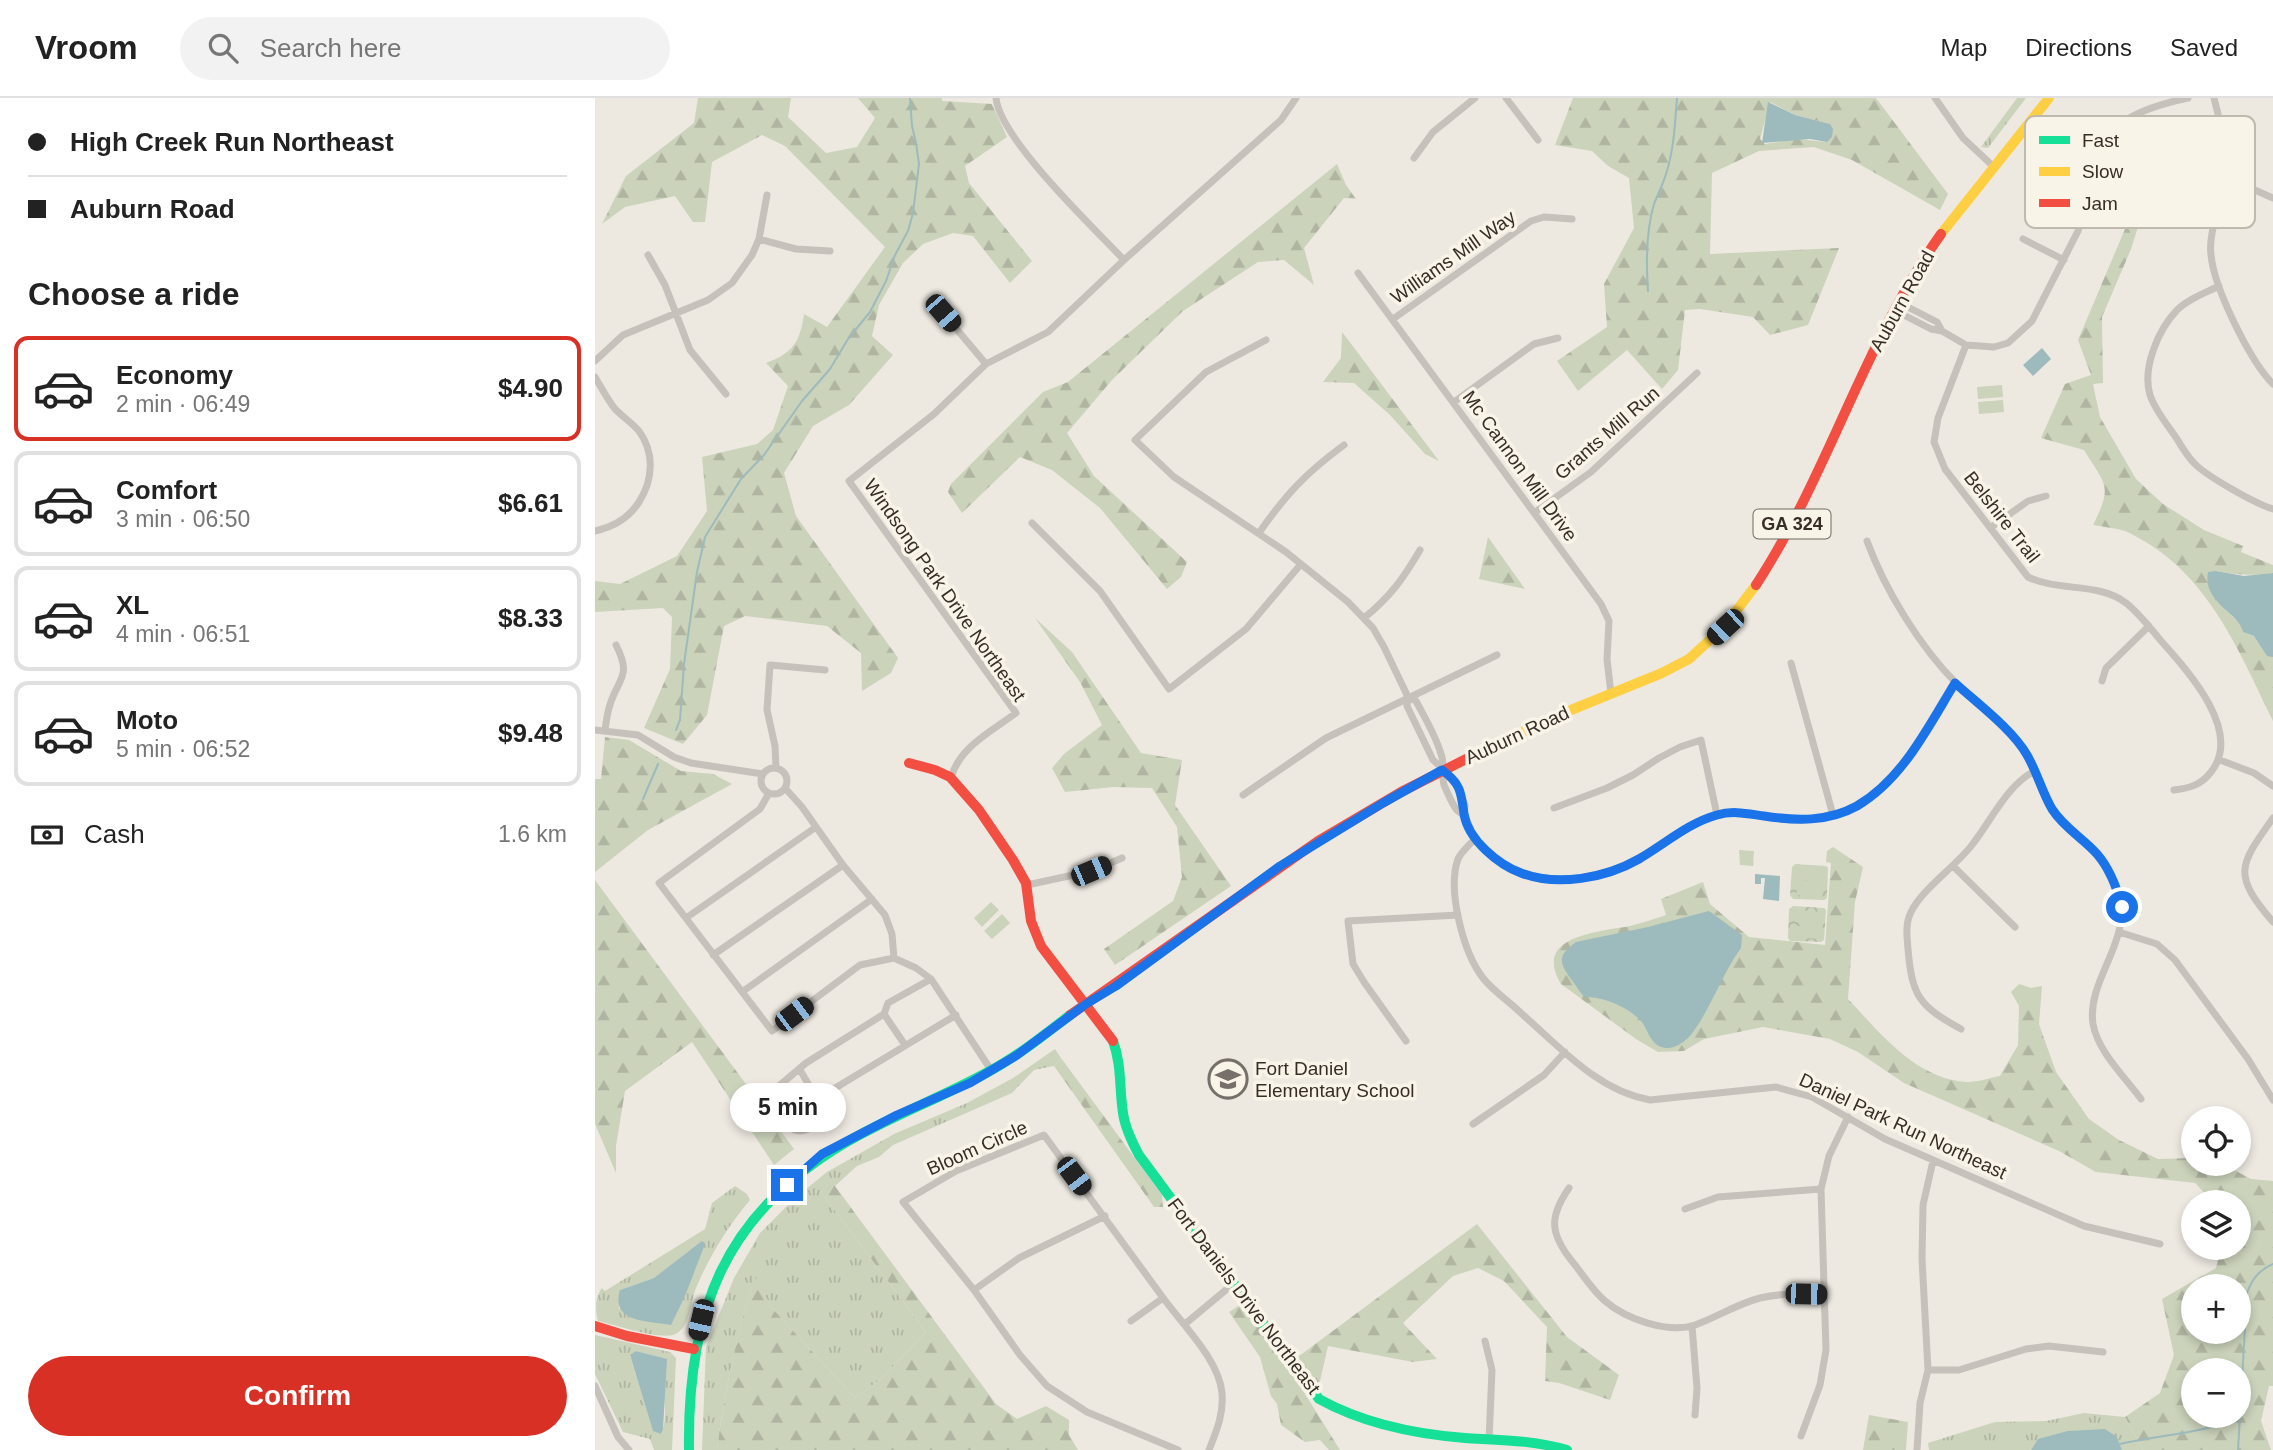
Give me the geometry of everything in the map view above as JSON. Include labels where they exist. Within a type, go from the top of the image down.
[{"type":"main road","name":"Auburn Road","points":[[2035,116],[2049,98]]},
{"type":"main road","name":"Auburn Road","points":[[689,1450],[694,1349],[711,1291],[738,1238],[769,1200],[822,1154],[897,1115],[970,1083],[991,1070],[1116,986],[1280,866],[1383,803],[1442,770],[1547,720],[1685,662],[1725,627],[1777,552],[1804,503],[1863,370],[1896,306],[1935,242],[2025,128]]},
{"type":"main road","points":[[909,763],[951,778],[989,825],[1027,885]]},
{"type":"main road","name":"Fort Daniels Drive Northeast","points":[[1027,885],[1033,929],[1041,946],[1113,1041],[1122,1077],[1123,1115],[1139,1155],[1309,1389],[1334,1409],[1409,1431],[1438,1436],[1548,1443],[1567,1450]]},
{"type":"main road","points":[[595,1326],[627,1336],[694,1349]]},
{"type":"street","points":[[996,98],[1005,123],[1037,167],[1124,260]]},
{"type":"street","name":"Windsong Park Drive Northeast","points":[[951,778],[954,765],[961,755],[1016,713],[849,481],[934,414],[986,364],[1048,332],[1124,260],[1281,120],[1296,98]]},
{"type":"street","points":[[1414,158],[1433,132],[1475,98]]},
{"type":"street","points":[[1506,98],[1538,140]]},
{"type":"street","points":[[2131,116],[2165,103],[2188,98]]},
{"type":"street","points":[[2214,98],[2219,116]]},
{"type":"street","points":[[1939,100],[1963,138],[1994,167]]},
{"type":"street","points":[[2255,190],[2273,198]]},
{"type":"street","points":[[595,361],[623,335],[717,296],[732,283],[752,255],[759,239],[767,195]]},
{"type":"street","name":"Williams Mill Way","points":[[1394,319],[1531,221],[1544,217],[1572,219]]},
{"type":"street","points":[[1896,306],[1931,330],[1942,331],[1966,345],[1994,347],[2008,343],[2020,335],[2032,321],[2079,228]]},
{"type":"street","points":[[2215,228],[2210,255],[2219,286],[2261,372],[2273,384]]},
{"type":"street","points":[[759,239],[796,249],[830,251]]},
{"type":"street","points":[[2023,239],[2064,260]]},
{"type":"street","points":[[648,255],[665,285],[690,350],[726,394]]},
{"type":"street","name":"Mc Cannon Mill Drive","points":[[1358,273],[1601,604],[1609,621],[1607,659],[1611,694]]},
{"type":"street","points":[[2219,286],[2189,301],[2176,311],[2156,342],[2150,359],[2147,376],[2149,392],[2155,407],[2193,463],[2204,472],[2273,509]]},
{"type":"street","points":[[943,313],[986,364]]},
{"type":"street","points":[[1454,402],[1534,344],[1558,338]]},
{"type":"street","points":[[1266,340],[1206,372],[1135,440],[1174,477],[1301,564],[1364,618],[1384,647],[1408,697],[1407,706],[1410,713],[1433,760],[1456,781],[1465,805],[1464,816]]},
{"type":"street","name":"Belshire Trail","points":[[1966,345],[1938,418],[1934,442],[1945,469],[2028,577],[2043,584],[2111,594],[2126,603],[2149,626],[2182,665],[2215,716],[2222,745],[2220,760]]},
{"type":"street","name":"Grants Mill Run","points":[[1534,513],[1591,472],[1697,373]]},
{"type":"street","points":[[595,377],[615,408],[630,421],[646,443],[650,474],[647,486],[634,509],[613,526],[595,531]]},
{"type":"street","points":[[1259,533],[1295,485],[1343,446]]},
{"type":"street","points":[[1990,528],[2028,500],[2046,496]]},
{"type":"street","points":[[1032,523],[1100,590],[1170,689],[1246,629],[1301,564]]},
{"type":"street","points":[[1867,541],[1874,560],[1913,629],[1955,683],[2015,738],[2027,755],[2052,809],[2071,831],[2097,854],[2117,889],[2122,907],[2119,932],[2095,996],[2093,1024],[2100,1045],[2141,1099]]},
{"type":"street","points":[[1364,618],[1391,595],[1420,550]]},
{"type":"street","points":[[2102,681],[2106,668],[2149,626]]},
{"type":"street","points":[[605,730],[609,706],[622,681],[624,662],[616,645]]},
{"type":"street","points":[[1243,795],[1326,738],[1497,655]]},
{"type":"street","points":[[1791,663],[1833,816]]},
{"type":"street","points":[[776,768],[766,699],[770,665],[825,670]]},
{"type":"street","points":[[1442,770],[1444,785],[1475,839],[1498,860],[1521,873],[1545,880],[1568,880],[1615,870],[1637,860],[1689,826],[1717,815],[1736,812],[1799,820],[1833,816],[1855,807],[1878,793],[1902,768],[1955,683]]},
{"type":"street","points":[[595,730],[638,735],[674,757],[691,763],[763,774]]},
{"type":"street","points":[[1554,808],[1607,788],[1659,758],[1701,740],[1717,815]]},
{"type":"street","points":[[2174,790],[2192,788],[2206,778],[2220,760],[2254,772],[2273,786]]},
{"type":"street","points":[[770,768],[776,768],[785,774],[787,782],[785,788],[775,794],[769,793],[762,785],[763,774],[770,768]]},
{"type":"street","points":[[1961,1029],[1940,1017],[1915,991],[1911,980],[1907,933],[1910,913],[1972,845],[2009,791],[2019,780],[2034,771]]},
{"type":"street","points":[[785,788],[885,915],[892,934],[894,958]]},
{"type":"street","points":[[769,793],[759,809],[659,883],[772,1031],[860,965],[894,958],[916,968],[931,979],[991,1070]]},
{"type":"street","points":[[2273,818],[2247,856],[2245,872],[2246,884],[2256,902],[2273,922]]},
{"type":"street","points":[[686,919],[816,827]]},
{"type":"street","name":"Daniel Park Run Northeast","points":[[1475,839],[1459,856],[1454,873],[1458,915],[1464,941],[1483,978],[1595,1077],[1631,1096],[1650,1100],[1776,1087],[1812,1097],[1885,1139],[2084,1226],[2160,1244]]},
{"type":"street","points":[[1027,885],[1091,871],[1122,858]]},
{"type":"street","points":[[713,955],[843,864]]},
{"type":"street","points":[[1953,866],[2015,927]]},
{"type":"street","points":[[742,992],[872,899]]},
{"type":"street","points":[[1406,1041],[1353,964],[1348,921],[1458,915]]},
{"type":"street","points":[[2119,932],[2157,944],[2175,960],[2248,1059],[2273,1100]]},
{"type":"street","points":[[800,1070],[828,1117],[806,1131],[794,1130],[773,1091],[806,1063],[884,1014],[888,1003],[931,979]]},
{"type":"street","points":[[884,1014],[905,1045]]},
{"type":"street","points":[[817,1099],[956,1014]]},
{"type":"street","points":[[1473,1124],[1544,1074],[1565,1052]]},
{"type":"street","points":[[1801,1436],[1820,1385],[1826,1350],[1821,1189],[1829,1156],[1848,1117]]},
{"type":"street","name":"Bloom Circle","points":[[1178,1450],[1087,1412],[1047,1386],[1020,1355],[974,1290],[903,1202],[956,1171],[1044,1135],[1185,1324],[1217,1375],[1222,1393],[1220,1420],[1209,1450]]},
{"type":"street","points":[[1917,1450],[1920,1403],[1928,1370],[1922,1259],[1923,1205],[1933,1161]]},
{"type":"street","points":[[1569,1188],[1554,1217],[1554,1231],[1562,1247],[1604,1301],[1629,1317],[1658,1326],[1692,1326],[1758,1299],[1789,1294],[1823,1295]]},
{"type":"street","points":[[1685,1209],[1718,1197],[1821,1189]]},
{"type":"street","points":[[974,1290],[1019,1258],[1105,1216]]},
{"type":"street","points":[[1185,1324],[1233,1284]]},
{"type":"street","points":[[1131,1321],[1163,1298]]},
{"type":"street","points":[[1692,1326],[1697,1388],[1695,1415]]},
{"type":"street","points":[[1485,1341],[1492,1370],[1489,1440]]},
{"type":"street","points":[[1928,1370],[1959,1370],[2026,1349],[2049,1346],[2103,1352]]},
{"type":"street","points":[[595,1386],[618,1437],[629,1450]]},
{"type":"green space","points":[[698,98],[791,98],[788,117],[826,153],[857,147],[875,118],[858,98],[942,98],[942,101],[992,104],[1007,137],[965,166],[969,183],[1032,261],[1010,283],[973,236],[953,233],[923,244],[903,263],[879,305],[872,336],[893,355],[849,405],[813,426],[784,473],[796,516],[898,658],[891,673],[862,691],[861,653],[827,626],[745,616],[724,626],[707,715],[683,744],[644,728],[670,669],[672,617],[663,608],[595,612],[595,581],[620,584],[677,556],[707,511],[702,457],[757,444],[773,430],[788,386],[766,363],[783,355],[794,345],[804,314],[827,327],[885,247],[785,146],[762,135],[712,162],[705,222],[693,222],[675,196],[625,207],[602,224],[626,176],[694,123]]},
{"type":"green space","points":[[1573,98],[1876,98],[1948,194],[1940,210],[1852,160],[1814,147],[1759,151],[1712,173],[1710,254],[1839,248],[1808,325],[1770,335],[1753,317],[1700,309],[1685,310],[1678,370],[1662,389],[1627,350],[1578,391],[1557,361],[1607,327],[1604,284],[1634,228],[1629,178],[1608,166],[1592,151],[1555,145]],"holes":[[[1770,102],[1795,115],[1830,124],[1832,137],[1826,142],[1797,139],[1765,144],[1760,139]]]},
{"type":"green space","points":[[2017,98],[2026,98],[1988,148],[1981,147]]},
{"type":"green space","points":[[1337,164],[1346,185],[1356,199],[1344,198],[1304,248],[1314,285],[1284,260],[1258,262],[1183,311],[1112,380],[1067,433],[1094,476],[1187,562],[1181,577],[1167,589],[1100,508],[1052,470],[1020,457],[962,513],[948,492],[951,484],[1043,392],[1068,382]]},
{"type":"green space","points":[[2138,228],[2102,317],[2103,383],[2093,384],[2100,417],[2136,479],[2163,504],[2204,530],[2243,546],[2241,552],[2273,565],[2273,573],[2266,574],[2245,575],[2216,571],[2216,600],[2242,626],[2243,632],[2254,636],[2273,657],[2273,721],[2236,645],[2205,597],[2167,557],[2144,541],[2125,531],[2093,525],[2105,493],[2098,471],[2084,450],[2041,438],[2065,384],[2091,375],[2078,340],[2125,229]]},
{"type":"green space","points":[[1342,332],[1439,461],[1425,454],[1390,415],[1354,383],[1323,382],[1341,358]]},
{"type":"green space","points":[[2002,385],[2003,397],[1978,399],[1977,387]]},
{"type":"green space","points":[[2003,400],[2004,412],[1979,414],[1978,402]]},
{"type":"green space","points":[[1488,537],[1525,589],[1479,579]]},
{"type":"green space","points":[[1035,618],[1072,652],[1141,753],[1182,760],[1175,805],[1231,886],[1115,965],[1104,949],[1173,901],[1182,877],[1177,827],[1152,788],[1113,787],[1065,792],[1052,768],[1064,754],[1102,725],[1080,682]]},
{"type":"green space","points":[[605,737],[629,740],[681,771],[713,774],[732,784],[648,830],[595,872],[595,779],[601,779]]},
{"type":"green space","points":[[1833,847],[1863,867],[1855,902],[1848,999],[1887,1040],[1916,1064],[1949,1079],[1967,1082],[2000,1076],[2018,1045],[2019,1006],[2011,992],[2019,984],[2031,988],[2042,986],[2039,1024],[2056,1072],[2089,1119],[2119,1140],[2158,1159],[2181,1158],[2181,1176],[2245,1176],[2273,1181],[2273,1386],[2269,1386],[2261,1421],[2271,1450],[2143,1450],[2125,1417],[2160,1393],[2174,1355],[2162,1299],[2181,1288],[2181,1344],[2251,1344],[2251,1274],[2206,1274],[2216,1268],[2218,1260],[2251,1260],[2251,1190],[2202,1190],[2195,1183],[2096,1172],[2059,1151],[1904,1083],[1858,1052],[1830,1039],[1763,1027],[1704,1039],[1684,1051],[1658,1052],[1561,984],[1554,968],[1555,956],[1562,946],[1573,939],[1666,915],[1661,899],[1703,882],[1710,904],[1749,937],[1825,945],[1831,863],[1826,862],[1827,851]]},
{"type":"green space","points":[[1739,850],[1754,851],[1753,866],[1740,865]]},
{"type":"green space","points":[[1795,864],[1828,868],[1827,898],[1793,899],[1790,895],[1792,867]]},
{"type":"green space","points":[[1798,868],[1824,870],[1823,881],[1798,880]]},
{"type":"green space","points":[[595,880],[794,1149],[774,1165],[692,1042],[625,1091],[616,1146],[616,1173],[595,1124]]},
{"type":"green space","points":[[1797,884],[1823,885],[1822,897],[1797,895]]},
{"type":"green space","points":[[991,902],[999,910],[982,927],[974,918]]},
{"type":"green space","points":[[1793,906],[1826,910],[1824,940],[1790,941],[1789,909]]},
{"type":"green space","points":[[1796,910],[1821,912],[1820,923],[1795,922]]},
{"type":"green space","points":[[1002,914],[1010,923],[992,939],[984,931]]},
{"type":"green space","points":[[1795,926],[1820,927],[1819,939],[1794,937]]},
{"type":"green space","points":[[1055,1049],[1061,1058],[1054,1066],[1034,1070],[1012,1093],[893,1145],[879,1157],[857,1166],[835,1186],[829,1181],[821,1192],[926,1332],[882,1378],[855,1398],[772,1308],[755,1278],[732,1363],[717,1450],[702,1450],[706,1347],[734,1278],[760,1233],[796,1197],[827,1172],[894,1134],[967,1103],[1013,1078]]},
{"type":"green space","points":[[1061,1058],[1162,1195],[1163,1207],[1154,1207],[1054,1066]]},
{"type":"green space","points":[[829,1180],[996,1404],[1017,1419],[1046,1406],[1069,1420],[1069,1435],[1078,1450],[717,1450],[732,1363],[755,1277],[772,1308],[855,1398],[882,1378],[926,1332],[821,1192]]},
{"type":"green space","points":[[735,1186],[747,1194],[750,1200],[713,1253],[696,1288],[683,1328],[673,1335],[665,1336],[598,1321],[596,1304],[602,1288],[605,1291],[705,1229],[712,1203]],"holes":[[[675,1263],[619,1309],[620,1290],[654,1278]]]},
{"type":"green space","points":[[1477,1224],[1567,1337],[1619,1375],[1610,1400],[1545,1381],[1547,1327],[1504,1281],[1478,1268],[1453,1276],[1403,1323],[1437,1359],[1413,1362],[1328,1346],[1318,1390],[1295,1359]]},
{"type":"green space","points":[[1243,1303],[1287,1365],[1340,1450],[1329,1450],[1320,1440],[1305,1442],[1281,1425],[1277,1404],[1271,1396],[1260,1357],[1229,1312]]},
{"type":"green space","points":[[595,1335],[670,1352],[676,1358],[672,1450],[654,1450],[650,1439],[623,1432],[595,1374]],"holes":[[[636,1351],[659,1357],[665,1407],[661,1434],[653,1430],[630,1356]]]},
{"type":"green space","points":[[2084,1413],[2125,1417],[2143,1450],[2122,1450],[2117,1437],[2038,1439],[2031,1450],[1929,1450],[1928,1443],[1995,1422],[2046,1421]]},
{"type":"green space","points":[[1869,1415],[1908,1422],[1906,1450],[1863,1450]]},
{"type":"water","points":[[1768,102],[1795,115],[1830,124],[1833,129],[1832,137],[1827,142],[1810,139],[1762,143]]},
{"type":"water","points":[[2042,348],[2051,359],[2033,376],[2023,365]]},
{"type":"water","points":[[2208,572],[2244,576],[2273,573],[2273,657],[2267,656],[2254,636],[2243,632],[2235,619],[2216,600],[2208,583]]},
{"type":"water","points":[[1755,874],[1780,876],[1779,901],[1763,899],[1765,878],[1761,878],[1761,884],[1755,884]]},
{"type":"water","points":[[1709,911],[1742,935],[1741,948],[1693,1032],[1685,1041],[1674,1047],[1663,1048],[1658,1045],[1641,1021],[1621,1006],[1585,997],[1562,964],[1563,955],[1576,942]]},
{"type":"water","points":[[702,1241],[705,1244],[671,1325],[642,1321],[626,1315],[618,1301],[620,1290],[654,1278]]},
{"type":"water","points":[[636,1351],[667,1359],[661,1434],[653,1431],[630,1355]]},
{"type":"water","points":[[2105,1429],[2117,1437],[2122,1450],[2031,1450],[2038,1439],[2068,1431]]},
{"type":"waterway","points":[[676,730],[680,720],[684,664],[697,572],[705,537],[741,479],[764,455],[870,312],[908,231],[919,164],[910,98]]},
{"type":"waterway","points":[[1648,291],[1649,225],[1671,156],[1677,98]]},
{"type":"waterway","points":[[643,799],[658,764]]},
{"type":"waterway","points":[[2238,1450],[2247,1293],[2257,1276],[2273,1264]]},
{"type":"waterway","points":[[2120,1444],[2205,1428]]},
{"type":"traffic: fast","points":[[689,1450],[690,1400],[695,1354],[705,1312],[721,1272],[741,1236],[769,1202],[803,1171],[845,1143],[999,1066],[1070,1015]]},
{"type":"traffic: fast","points":[[1113,1041],[1119,1068],[1124,1119],[1139,1155],[1319,1399],[1354,1415],[1408,1430],[1446,1436],[1529,1442],[1567,1450]]},
{"type":"traffic: slow","points":[[2035,116],[2049,98]]},
{"type":"traffic: slow","points":[[1941,234],[2025,128]]},
{"type":"traffic: slow","points":[[1478,753],[1689,659],[1724,627],[1756,585]]},
{"type":"traffic: jam","points":[[1756,585],[1805,498],[1889,319],[1941,234]]},
{"type":"traffic: jam","points":[[1070,1015],[1318,841],[1401,792],[1478,753]]},
{"type":"traffic: jam","points":[[909,763],[950,777],[979,810],[1026,883],[1031,921],[1041,946],[1113,1041]]},
{"type":"traffic: jam","points":[[595,1326],[627,1336],[694,1349]]},
{"type":"place","name":"Fort Daniel Elementary School","points":[[1228,1079]]},
{"type":"route","points":[[787,1185],[822,1154],[897,1115],[970,1083],[1017,1055],[1280,866],[1442,770],[1456,781],[1465,805],[1464,816],[1475,839],[1498,860],[1521,873],[1545,880],[1568,880],[1615,870],[1637,860],[1689,826],[1717,815],[1736,812],[1775,818],[1817,819],[1855,807],[1878,793],[1902,768],[1955,683],[2015,738],[2027,755],[2052,809],[2071,831],[2097,854],[2107,869],[2122,907]]}]
